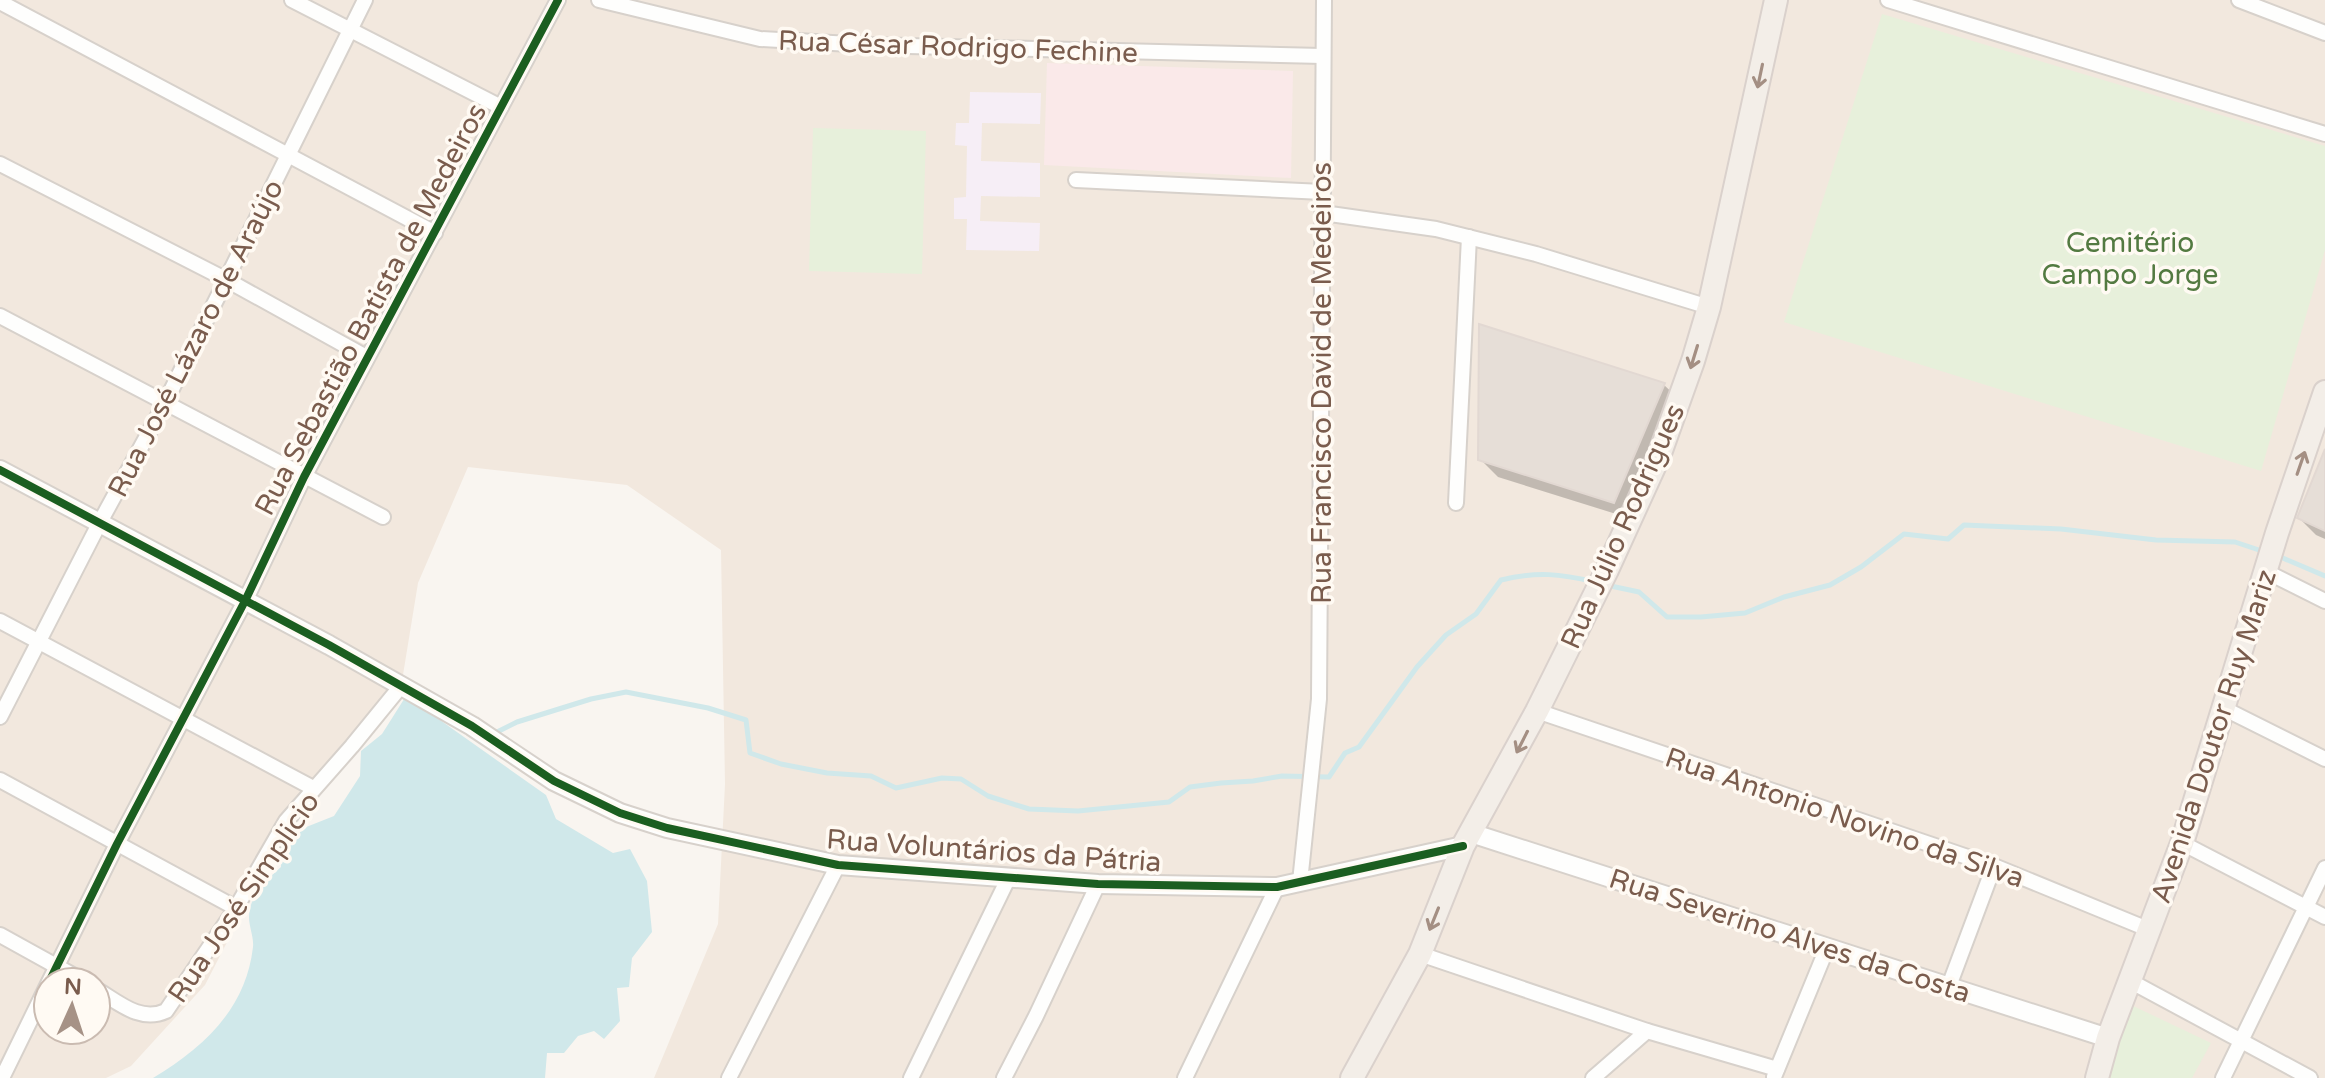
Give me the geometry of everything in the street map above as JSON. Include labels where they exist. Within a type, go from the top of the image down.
[{"type":"main road","name":"Rua Júlio Rodrigues","points":[[1353,1077],[1420,954],[1467,840],[1537,711],[1659,456],[1709,307],[1776,0]]},
{"type":"main road","name":"Avenida Doutor Ruy Mariz","points":[[2097,1078],[2108,1038],[2182,843],[2277,533],[2325,392]]},
{"type":"street","points":[[292,0],[501,107]]},
{"type":"street","name":"Rua José Lázaro de Araújo","points":[[0,717],[165,403],[365,0]]},
{"type":"street","name":"Rua Sebastião Batista de Medeiros","points":[[57,965],[245,601],[366,357],[558,0]]},
{"type":"street","name":"Rua César Rodrigo Fechine","points":[[599,0],[760,39],[868,45],[1322,56]]},
{"type":"street","name":"Rua Francisco David de Medeiros","points":[[1300,882],[1319,699],[1324,0]]},
{"type":"street","points":[[2239,0],[2325,33]]},
{"type":"street","points":[[1900,1],[2325,134]]},
{"type":"street","points":[[0,2],[435,233]]},
{"type":"street","points":[[0,164],[225,279],[366,357]]},
{"type":"street","points":[[1076,180],[1323,192]]},
{"type":"street","points":[[1323,213],[1436,229],[1469,237],[1536,254],[1709,307]]},
{"type":"street","points":[[1456,503],[1469,237]]},
{"type":"street","points":[[0,316],[383,517]]},
{"type":"street","name":"Rua Voluntários da Pátria","points":[[0,470],[329,645],[472,726],[554,781],[620,813],[708,838],[838,865],[1098,884],[1277,887],[1467,840]]},
{"type":"street","points":[[2267,566],[2325,601]]},
{"type":"street","points":[[0,621],[313,788]]},
{"type":"street","name":"Rua José Simplicio","points":[[112,999],[138,1014],[157,1015],[166,1011],[236,908],[286,821],[401,686]]},
{"type":"street","points":[[2223,708],[2325,759]]},
{"type":"street","name":"Rua Antonio Novino da Silva","points":[[1537,711],[1994,866],[2150,930]]},
{"type":"street","points":[[0,780],[236,908]]},
{"type":"street","name":"Rua Severino Alves da Costa","points":[[1467,840],[1827,948],[2108,1038]]},
{"type":"street","points":[[2182,843],[2325,917]]},
{"type":"street","points":[[729,1078],[838,865]]},
{"type":"street","points":[[1949,986],[1994,866]]},
{"type":"street","points":[[2223,1078],[2325,868]]},
{"type":"street","points":[[911,1078],[1008,879]]},
{"type":"street","points":[[1004,1078],[1098,884]]},
{"type":"street","points":[[1185,1078],[1277,887]]},
{"type":"street","points":[[0,935],[57,965]]},
{"type":"street","points":[[1420,954],[1775,1074],[1827,948]]},
{"type":"street","points":[[2130,981],[2310,1078]]},
{"type":"street","name":"Rua Sebastião Batista de Medeiros","points":[[2,1078],[32,1016]]},
{"type":"street","points":[[1593,1078],[1647,1031]]},
{"type":"shaded area","points":[[0,0],[2325,0],[2325,1078],[654,1078],[718,924],[725,784],[721,550],[627,485],[468,467],[418,583],[401,687],[281,837],[205,985],[131,1066],[106,1078],[0,1078]]},
{"type":"shaded area","points":[[1047,63],[1293,71],[1291,178],[1044,165]]},
{"type":"shaded area","points":[[970,92],[1041,93],[1040,124],[982,123],[981,161],[1040,163],[1040,197],[981,196],[980,221],[1040,223],[1039,251],[966,250],[967,219],[954,219],[954,198],[966,197],[967,146],[955,145],[956,123],[969,123]]},
{"type":"green space","name":"Cemitério Campo Jorge","points":[[1882,14],[2325,146],[2325,250],[2261,471],[1784,322]]},
{"type":"green space","points":[[813,128],[926,131],[922,274],[809,271]]},
{"type":"green space","points":[[2129,1004],[2211,1043],[2192,1078],[2101,1078]]},
{"type":"water","points":[[406,696],[546,795],[556,819],[613,853],[630,849],[647,881],[652,932],[632,958],[629,987],[617,988],[620,1021],[604,1039],[594,1031],[578,1036],[564,1053],[547,1053],[545,1078],[153,1078],[205,1040],[231,1008],[249,969],[253,947],[249,921],[252,901],[281,867],[281,837],[334,816],[360,776],[361,751],[382,734]]},
{"type":"building","points":[[1479,324],[1665,383],[1614,503],[1478,460]]},
{"type":"building","points":[[2325,449],[2325,531],[2297,518]]},
{"type":"waterway","points":[[1606,585],[1639,592],[1667,617],[1745,613],[1784,597],[1830,585],[1861,567],[1904,534],[1948,539],[1964,525],[2061,529],[2156,540],[2235,542],[2265,552]]},
{"type":"waterway","points":[[2278,556],[2325,576]]},
{"type":"waterway","points":[[493,734],[517,722],[591,699],[626,692],[708,708],[746,720],[750,753],[781,764],[827,773],[871,776],[896,788],[942,778],[961,779],[988,796],[1029,809],[1078,811],[1169,802],[1190,787],[1282,776],[1329,777],[1345,753],[1359,747],[1417,667],[1446,635],[1476,614],[1501,580],[1549,575],[1596,582]]},
{"type":"cycle path","points":[[57,966],[117,844],[245,601],[304,477],[558,0]]},
{"type":"cycle path","points":[[0,470],[329,645],[472,726],[554,781],[620,813],[667,828],[838,865],[1098,884],[1277,887],[1463,846]]}]
